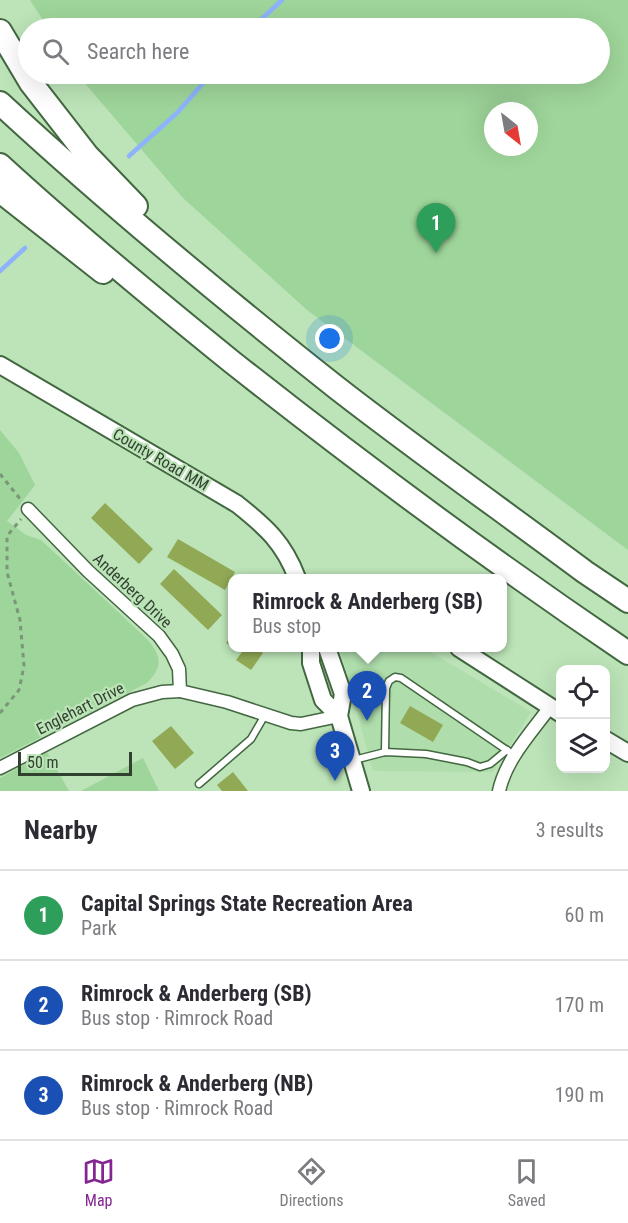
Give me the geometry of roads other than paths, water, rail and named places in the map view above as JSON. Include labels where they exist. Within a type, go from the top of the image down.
[{"type":"highway","points":[[0,32],[18,61]]},
{"type":"highway","points":[[33,84],[87,155],[148,219],[316,371]]},
{"type":"highway","points":[[0,103],[60,158],[253,321],[316,371],[576,565],[628,601]]},
{"type":"highway","points":[[0,165],[157,301],[293,410]]},
{"type":"highway","points":[[0,191],[71,249],[293,410],[448,528],[628,653]]},
{"type":"main road","name":"County Road MM","points":[[0,365],[237,504],[264,525],[276,539],[290,558],[295,574]]},
{"type":"main road","points":[[310,652],[311,663],[323,700],[339,716]]},
{"type":"main road","points":[[328,652],[343,694],[339,716],[362,791]]},
{"type":"main road","points":[[465,652],[555,710]]},
{"type":"main road","points":[[610,742],[628,753]]},
{"type":"street","name":"Anderberg Drive","points":[[28,509],[88,571],[159,636],[179,669],[180,691]]},
{"type":"street","points":[[180,691],[301,724],[339,716]]},
{"type":"street","name":"Englehart Drive","points":[[0,768],[132,700],[155,693],[180,691]]},
{"type":"street","points":[[499,791],[511,752],[555,710]]},
{"type":"lane","points":[[352,760],[386,752],[426,754],[480,767],[511,752],[401,678],[395,677],[389,681],[386,688],[386,752]]},
{"type":"lane","points":[[199,784],[251,739],[265,715]]},
{"type":"waterway","points":[[263,18],[282,0]]},
{"type":"waterway","points":[[129,156],[177,113],[202,84]]},
{"type":"waterway","points":[[0,271],[25,248]]},
{"type":"place","name":"Capital Springs State Recreation Area","points":[[436,253]]},
{"type":"place","name":"Rimrock & Anderberg (SB)","points":[[367,721]]},
{"type":"place","name":"Rimrock & Anderberg (NB)","points":[[335,781]]}]
